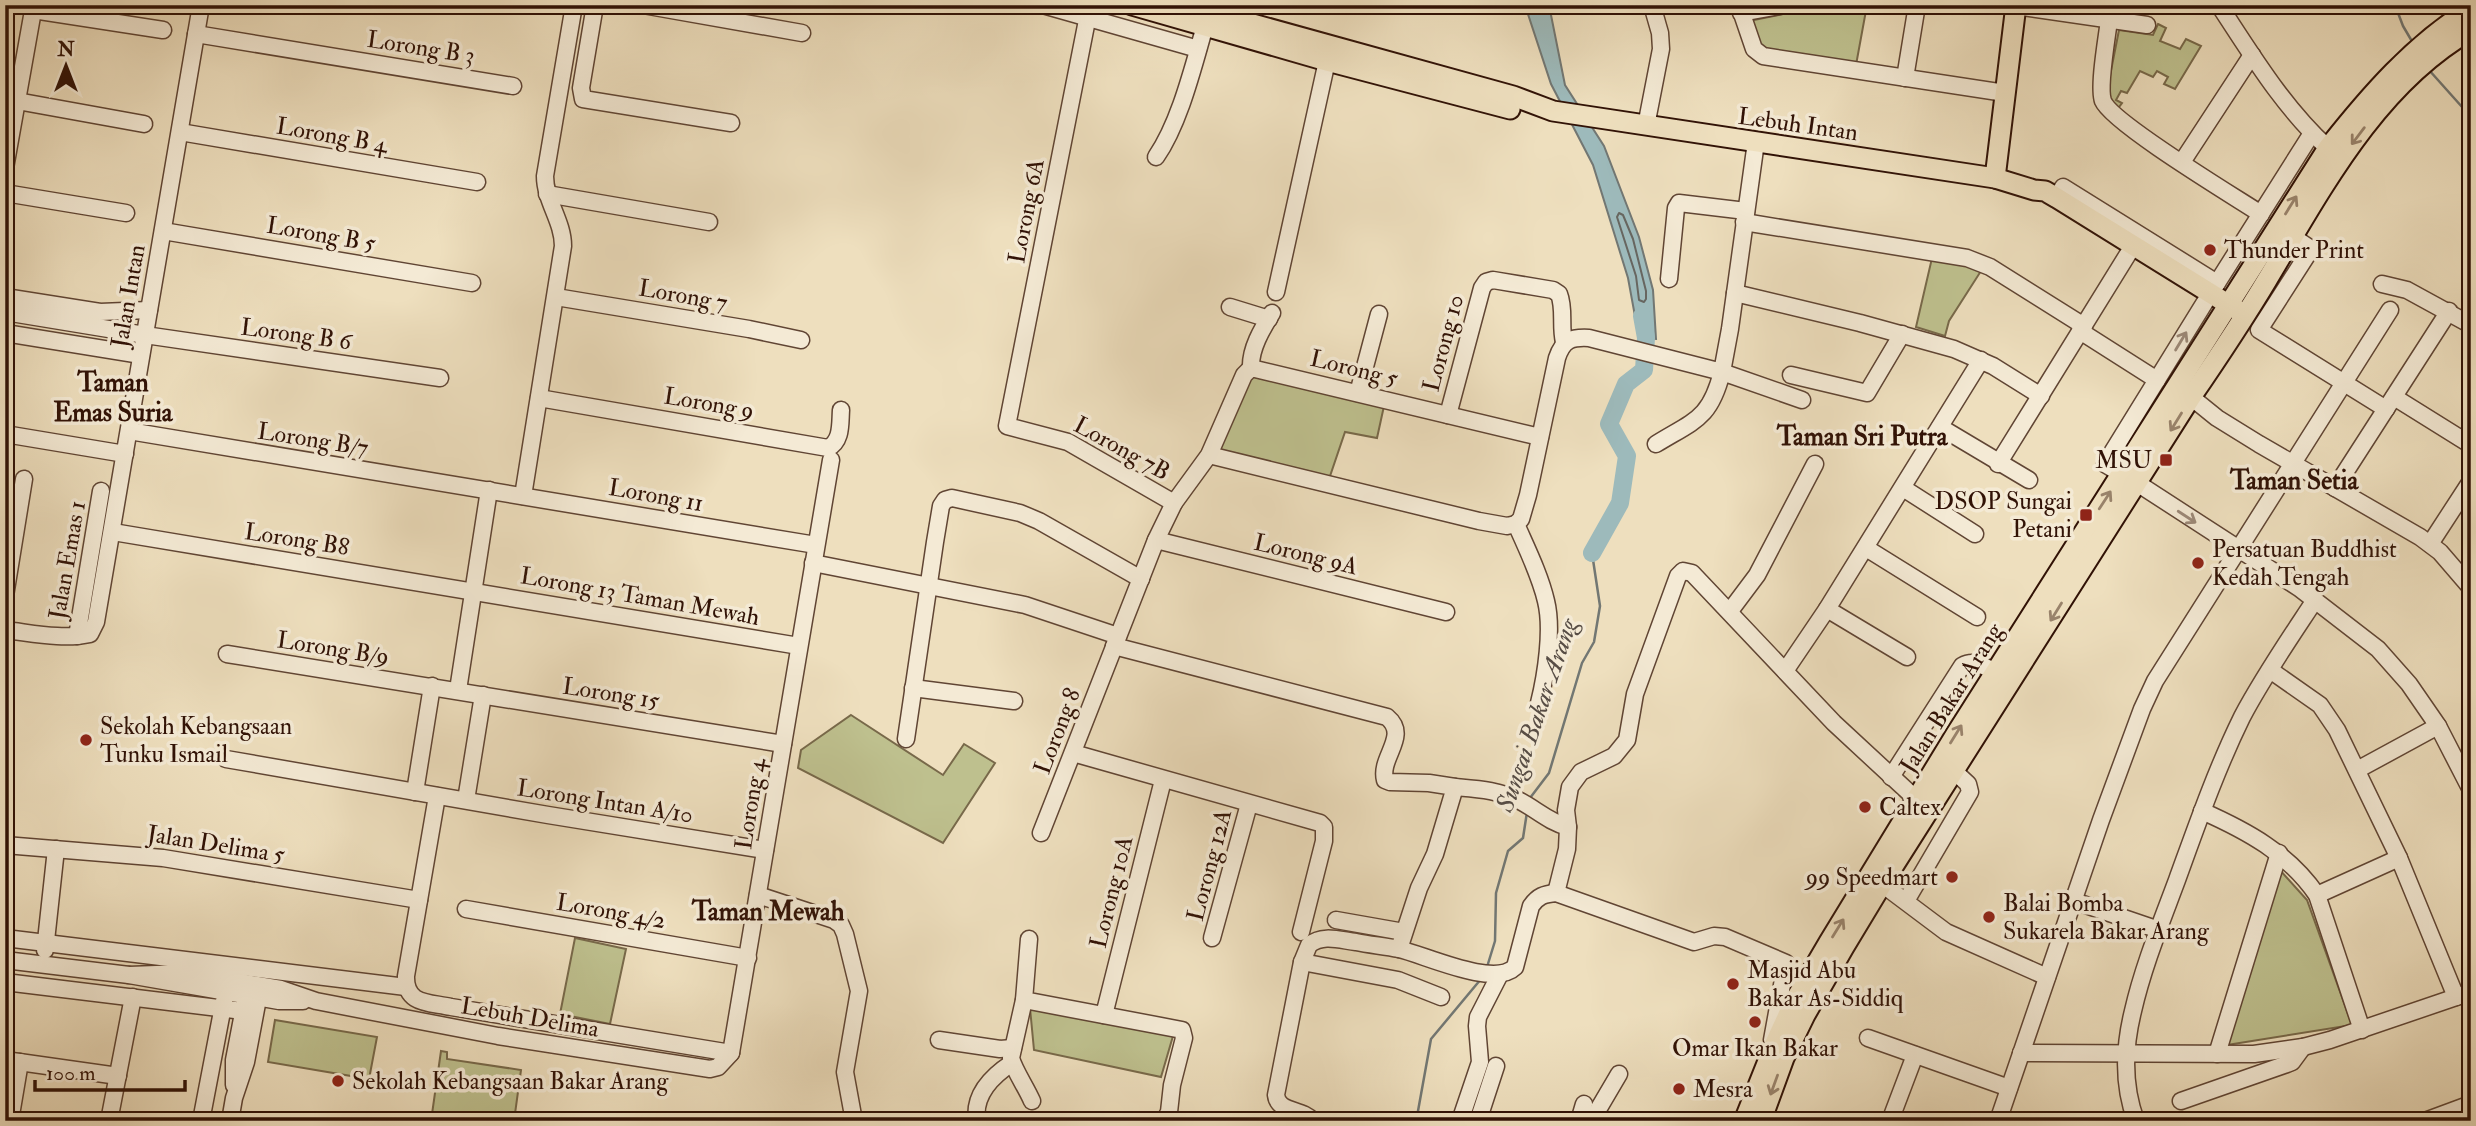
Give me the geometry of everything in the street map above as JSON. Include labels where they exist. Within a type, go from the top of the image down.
[{"type":"main road","name":"Lebuh Intan","points":[[1132,5],[1327,61],[1518,110],[1557,112],[1995,178],[2045,191],[2173,263],[2235,314]]},
{"type":"main road","name":"Lebuh Intan","points":[[1184,5],[1513,96],[1557,112]]},
{"type":"main road","points":[[1995,178],[2016,6]]},
{"type":"main road","points":[[2235,314],[2328,148],[2365,103],[2409,68],[2471,9]]},
{"type":"main road","points":[[2433,45],[2471,30]]},
{"type":"main road","points":[[2235,314],[2293,237],[2355,140],[2386,103],[2409,68]]},
{"type":"main road","name":"Lebuh Intan","points":[[2034,190],[2052,206],[2128,254],[2211,292]]},
{"type":"main road","name":"Jalan Bakar Arang","points":[[2129,478],[2191,397],[2235,314]]},
{"type":"main road","name":"Jalan Bakar Arang","points":[[1761,1121],[1784,1058],[1805,1015],[1882,884],[1954,771],[2028,640],[2235,314]]},
{"type":"main road","name":"Jalan Bakar Arang","points":[[1744,1121],[1769,1056],[1796,1000],[1995,672],[2028,640]]},
{"type":"street","name":"Jalan Intan","points":[[83,635],[99,610],[201,5]]},
{"type":"street","points":[[523,496],[556,297],[563,234],[547,194],[545,176],[574,5]]},
{"type":"street","points":[[594,5],[580,88],[581,97],[731,123]]},
{"type":"street","points":[[643,5],[802,33]]},
{"type":"street","points":[[1043,5],[1089,11],[1198,48]]},
{"type":"street","points":[[1646,126],[1661,49],[1660,33],[1652,5]]},
{"type":"street","points":[[1785,5],[1740,9],[1754,49],[1763,56],[2005,93]]},
{"type":"street","points":[[1905,78],[1917,5]]},
{"type":"street","points":[[2219,5],[2279,94],[2328,148]]},
{"type":"street","points":[[2016,6],[2147,25]]},
{"type":"street","points":[[5,167],[33,8],[163,30]]},
{"type":"street","name":"Lorong 6A","points":[[1007,426],[1089,11]]},
{"type":"street","points":[[2109,20],[2101,92],[2103,100],[2114,115],[2262,214]]},
{"type":"street","points":[[1156,157],[1183,96],[1205,26]]},
{"type":"street","name":"Lorong B 3","points":[[197,34],[513,86]]},
{"type":"street","points":[[2182,162],[2252,55]]},
{"type":"street","points":[[1276,292],[1327,61]]},
{"type":"street","points":[[17,100],[144,124]]},
{"type":"street","name":"Lorong B 4","points":[[180,132],[477,183]]},
{"type":"street","points":[[2312,133],[2105,464],[2315,600],[2378,649],[2409,684],[2438,726],[2471,790]]},
{"type":"street","points":[[1656,444],[1702,415],[1715,396],[1722,372],[1735,293],[1756,142]]},
{"type":"street","points":[[5,193],[125,213]]},
{"type":"street","points":[[547,194],[709,222]]},
{"type":"street","points":[[1669,279],[1676,208],[1679,203],[1967,258],[1990,267],[2157,380]]},
{"type":"street","name":"Lorong B 5","points":[[163,231],[472,283]]},
{"type":"street","points":[[2293,237],[2311,249],[2259,330],[2343,382],[2471,445]]},
{"type":"street","points":[[1998,464],[2128,254]]},
{"type":"street","name":"Lorong 10","points":[[1448,415],[1482,288],[1486,282],[1493,280],[1553,290],[1559,294],[1562,301],[1564,342]]},
{"type":"street","points":[[2382,284],[2407,290],[2469,321]]},
{"type":"street","points":[[1735,293],[1954,349],[1981,360],[2040,396]]},
{"type":"street","points":[[5,297],[100,312],[149,310]]},
{"type":"street","name":"Lorong 7","points":[[556,297],[801,340]]},
{"type":"street","points":[[1230,307],[1270,316],[1256,345],[1251,368],[1244,375],[1209,455],[1507,526],[1516,524],[1521,519],[1558,358],[1564,342],[1572,338],[1589,338],[1661,355],[1722,372],[1802,400]]},
{"type":"street","points":[[1998,1121],[2119,770],[2154,681],[2390,310]]},
{"type":"street","points":[[2335,488],[2448,311]]},
{"type":"street","name":"Lorong B 6","points":[[5,312],[440,378]]},
{"type":"street","points":[[1358,393],[1379,314]]},
{"type":"street","points":[[5,333],[141,355]]},
{"type":"street","points":[[1791,375],[1867,393],[1902,334]]},
{"type":"street","points":[[1785,671],[1866,548],[1981,360]]},
{"type":"street","name":"Lorong 5","points":[[1251,368],[1540,437]]},
{"type":"street","points":[[2191,397],[2217,418],[2430,544],[2471,588]]},
{"type":"street","name":"Lorong 9","points":[[539,398],[828,448],[834,445],[839,435],[841,411]]},
{"type":"street","name":"Lorong 7B","points":[[1007,426],[1068,442],[1174,503]]},
{"type":"street","points":[[1940,427],[1998,464],[2029,480]]},
{"type":"street","name":"Lorong B/7","points":[[129,431],[489,490]]},
{"type":"street","points":[[5,434],[125,454]]},
{"type":"street","name":"Lorong 8","points":[[1041,833],[1156,540],[1174,503],[1209,455]]},
{"type":"street","name":"Lorong 4","points":[[731,1053],[831,460]]},
{"type":"street","points":[[1730,611],[1757,575],[1815,464]]},
{"type":"street","points":[[5,596],[24,479]]},
{"type":"street","points":[[2430,544],[2471,481]]},
{"type":"street","points":[[1903,488],[1975,534]]},
{"type":"street","points":[[458,690],[489,490]]},
{"type":"street","name":"Lorong 11","points":[[489,490],[816,545]]},
{"type":"street","name":"Jalan Emas 1","points":[[83,635],[101,491]]},
{"type":"street","points":[[906,739],[928,587],[942,506],[946,500],[953,498],[1020,513],[1141,579]]},
{"type":"street","points":[[1516,524],[1547,604],[1547,667],[1539,703]]},
{"type":"street","name":"Lorong B8","points":[[113,532],[474,591]]},
{"type":"street","name":"Lorong 9A","points":[[1156,540],[1446,612]]},
{"type":"street","points":[[1866,548],[1977,618]]},
{"type":"street","points":[[813,563],[1025,604],[1116,641],[1387,717],[1396,730],[1384,771],[1385,780],[1497,792],[1526,804],[1544,818],[1568,827]]},
{"type":"street","points":[[1556,893],[1567,849],[1566,800],[1581,772],[1614,756],[1627,740],[1635,694],[1681,572],[1688,570],[1834,723],[1916,799]]},
{"type":"street","name":"Lorong 13 Taman Mewah","points":[[474,591],[799,646]]},
{"type":"street","points":[[2136,1121],[2128,1092],[2127,1054],[2133,1011],[2159,930],[2202,811],[2241,719],[2315,600]]},
{"type":"street","points":[[1827,608],[1907,657]]},
{"type":"street","points":[[5,630],[83,635]]},
{"type":"street","name":"Lorong B/9","points":[[227,654],[432,686]]},
{"type":"street","points":[[1891,777],[1962,666],[1968,662],[1975,663],[1995,672]]},
{"type":"street","points":[[2021,1053],[2254,1054],[2302,1047],[2362,1030],[2463,994],[2329,716],[2309,697],[2270,670]]},
{"type":"street","points":[[415,792],[432,686]]},
{"type":"street","name":"Lorong 15","points":[[432,686],[783,744]]},
{"type":"street","points":[[913,688],[1014,701]]},
{"type":"street","points":[[466,800],[483,695]]},
{"type":"street","points":[[2357,770],[2438,726]]},
{"type":"street","points":[[1073,753],[1314,820],[1324,827],[1324,841],[1301,932]]},
{"type":"street","name":"Lorong Intan A/10","points":[[226,759],[765,850]]},
{"type":"street","points":[[1906,901],[1970,792],[1968,784],[1954,771]]},
{"type":"street","name":"Lorong 10A","points":[[1104,1015],[1163,780]]},
{"type":"street","points":[[1399,949],[1419,888],[1435,854],[1455,787]]},
{"type":"street","points":[[410,993],[419,900],[437,796]]},
{"type":"street","name":"Lorong 12A","points":[[1212,939],[1250,804]]},
{"type":"street","points":[[2202,811],[2246,832],[2280,853],[2317,895],[2362,1030]]},
{"type":"street","name":"Jalan Delima 5","points":[[5,845],[175,859],[419,900]]},
{"type":"street","points":[[44,966],[56,849]]},
{"type":"street","points":[[2217,1054],[2280,853]]},
{"type":"street","points":[[2317,895],[2399,858]]},
{"type":"street","points":[[1882,884],[1946,932],[2047,977]]},
{"type":"street","points":[[1313,1121],[1304,1113],[1281,1106],[1276,1099],[1302,962],[1309,945],[1323,938],[1399,949],[1462,969],[1495,974],[1508,972],[1515,967],[1531,906],[1537,898],[1545,894],[1556,893],[1688,941],[1699,942],[1720,935],[1786,963],[1769,1056]]},
{"type":"street","points":[[758,895],[834,920],[841,925],[845,934],[859,991],[845,1072],[854,1121]]},
{"type":"street","points":[[2074,901],[2159,930]]},
{"type":"street","name":"Lorong 4/2","points":[[466,909],[748,958]]},
{"type":"street","points":[[1336,920],[1404,932]]},
{"type":"street","points":[[5,938],[410,993],[731,1053]]},
{"type":"street","points":[[977,1121],[979,1097],[1013,1056],[1024,1000],[1029,939]]},
{"type":"street","name":"Lebuh Delima","points":[[5,961],[129,975],[252,995]]},
{"type":"street","points":[[1302,962],[1398,980],[1441,997]]},
{"type":"street","name":"Lebuh Delima","points":[[129,975],[184,973],[279,1001],[316,1001],[510,1038],[709,1069],[718,1067],[731,1053]]},
{"type":"street","points":[[1460,1121],[1480,1062],[1476,1026],[1478,1017],[1495,974]]},
{"type":"street","name":"Lebuh Delima","points":[[5,982],[222,1009],[252,995]]},
{"type":"street","points":[[201,1121],[226,992]]},
{"type":"street","points":[[230,1121],[234,1098],[234,1059],[252,995]]},
{"type":"street","points":[[110,1121],[133,997]]},
{"type":"street","points":[[1024,1000],[1178,1028],[1184,1033],[1164,1121]]},
{"type":"street","points":[[1868,1038],[2009,1088]]},
{"type":"street","points":[[939,1040],[1000,1049],[1013,1056],[1032,1101]]},
{"type":"street","points":[[2181,1101],[2292,1062],[2302,1047]]},
{"type":"street","points":[[1890,1121],[1915,1055]]},
{"type":"street","points":[[9,1121],[13,1061],[118,1076]]},
{"type":"street","points":[[1478,1121],[1496,1066]]},
{"type":"street","points":[[1593,1120],[1619,1074]]},
{"type":"street","points":[[1584,1104],[1593,1120]]},
{"type":"street","points":[[2425,1121],[2471,1104]]},
{"type":"green space","points":[[1827,5],[1867,5],[1856,65],[1762,50],[1749,21]]},
{"type":"green space","points":[[2158,24],[2166,28],[2160,41],[2180,49],[2186,39],[2201,46],[2175,89],[2164,84],[2168,77],[2157,71],[2153,77],[2140,71],[2127,93],[2121,91],[2116,100],[2122,103],[2116,111],[2106,96],[2119,30],[2153,35]]},
{"type":"green space","points":[[1932,258],[1964,262],[1981,271],[1949,321],[1945,336],[1916,327]]},
{"type":"green space","points":[[1250,376],[1384,406],[1377,438],[1345,432],[1329,479],[1213,453]]},
{"type":"green space","points":[[851,715],[943,775],[964,744],[995,763],[943,843],[798,768],[801,750]]},
{"type":"green space","points":[[2279,869],[2307,900],[2352,1025],[2227,1045]]},
{"type":"green space","points":[[575,938],[626,949],[610,1024],[560,1014]]},
{"type":"green space","points":[[1030,1008],[1173,1036],[1161,1077],[1034,1050]]},
{"type":"green space","points":[[275,1020],[377,1037],[369,1079],[268,1062]]},
{"type":"green space","points":[[441,1051],[447,1052],[447,1059],[521,1070],[514,1121],[431,1121]]},
{"type":"water","points":[[1525,5],[1549,5],[1565,85],[1604,146],[1639,237],[1653,290],[1656,339],[1639,338],[1628,278],[1593,165],[1551,84]]},
{"type":"waterway","points":[[2395,5],[2413,43]]},
{"type":"waterway","points":[[2429,70],[2471,117]]},
{"type":"waterway","name":"Sungai Bakar Arang","points":[[1592,553],[1620,503],[1627,456],[1609,424],[1626,384],[1644,370],[1646,338],[1642,316]]},
{"type":"waterway","name":"Sungai Bakar Arang","points":[[1530,798],[1549,773],[1582,663],[1594,642],[1600,606],[1592,553]]},
{"type":"waterway","name":"Sungai Bakar Arang","points":[[1487,967],[1495,941],[1496,893],[1508,851],[1523,838],[1527,812]]},
{"type":"waterway","name":"Sungai Bakar Arang","points":[[1419,1121],[1418,1111],[1431,1039],[1481,979]]},
{"type":"place","name":"Thunder Print","points":[[2210,250]]},
{"type":"place","name":"MSU","points":[[2166,460]]},
{"type":"place","name":"DSOP Sungai Petani","points":[[2086,515]]},
{"type":"place","name":"Persatuan Buddhist Kedah Tengah","points":[[2198,563]]},
{"type":"place","name":"Sekolah Kebangsaan Tunku Ismail","points":[[86,740]]},
{"type":"place","name":"Caltex","points":[[1865,807]]},
{"type":"place","name":"99 Speedmart","points":[[1952,877]]},
{"type":"place","name":"Balai Bomba Sukarela Bakar Arang","points":[[1989,917]]},
{"type":"place","name":"Masjid Abu Bakar As-Siddiq","points":[[1733,984]]},
{"type":"place","name":"Omar Ikan Bakar","points":[[1755,1022]]},
{"type":"place","name":"Sekolah Kebangsaan Bakar Arang","points":[[338,1081]]},
{"type":"place","name":"Mesra","points":[[1679,1089]]},
{"type":"district","name":"Taman Emas Suria","points":[[113,397]]},
{"type":"district","name":"Taman Sri Putra","points":[[1862,436]]},
{"type":"district","name":"Taman Setia","points":[[2294,480]]},
{"type":"district","name":"Taman Mewah","points":[[768,911]]}]
